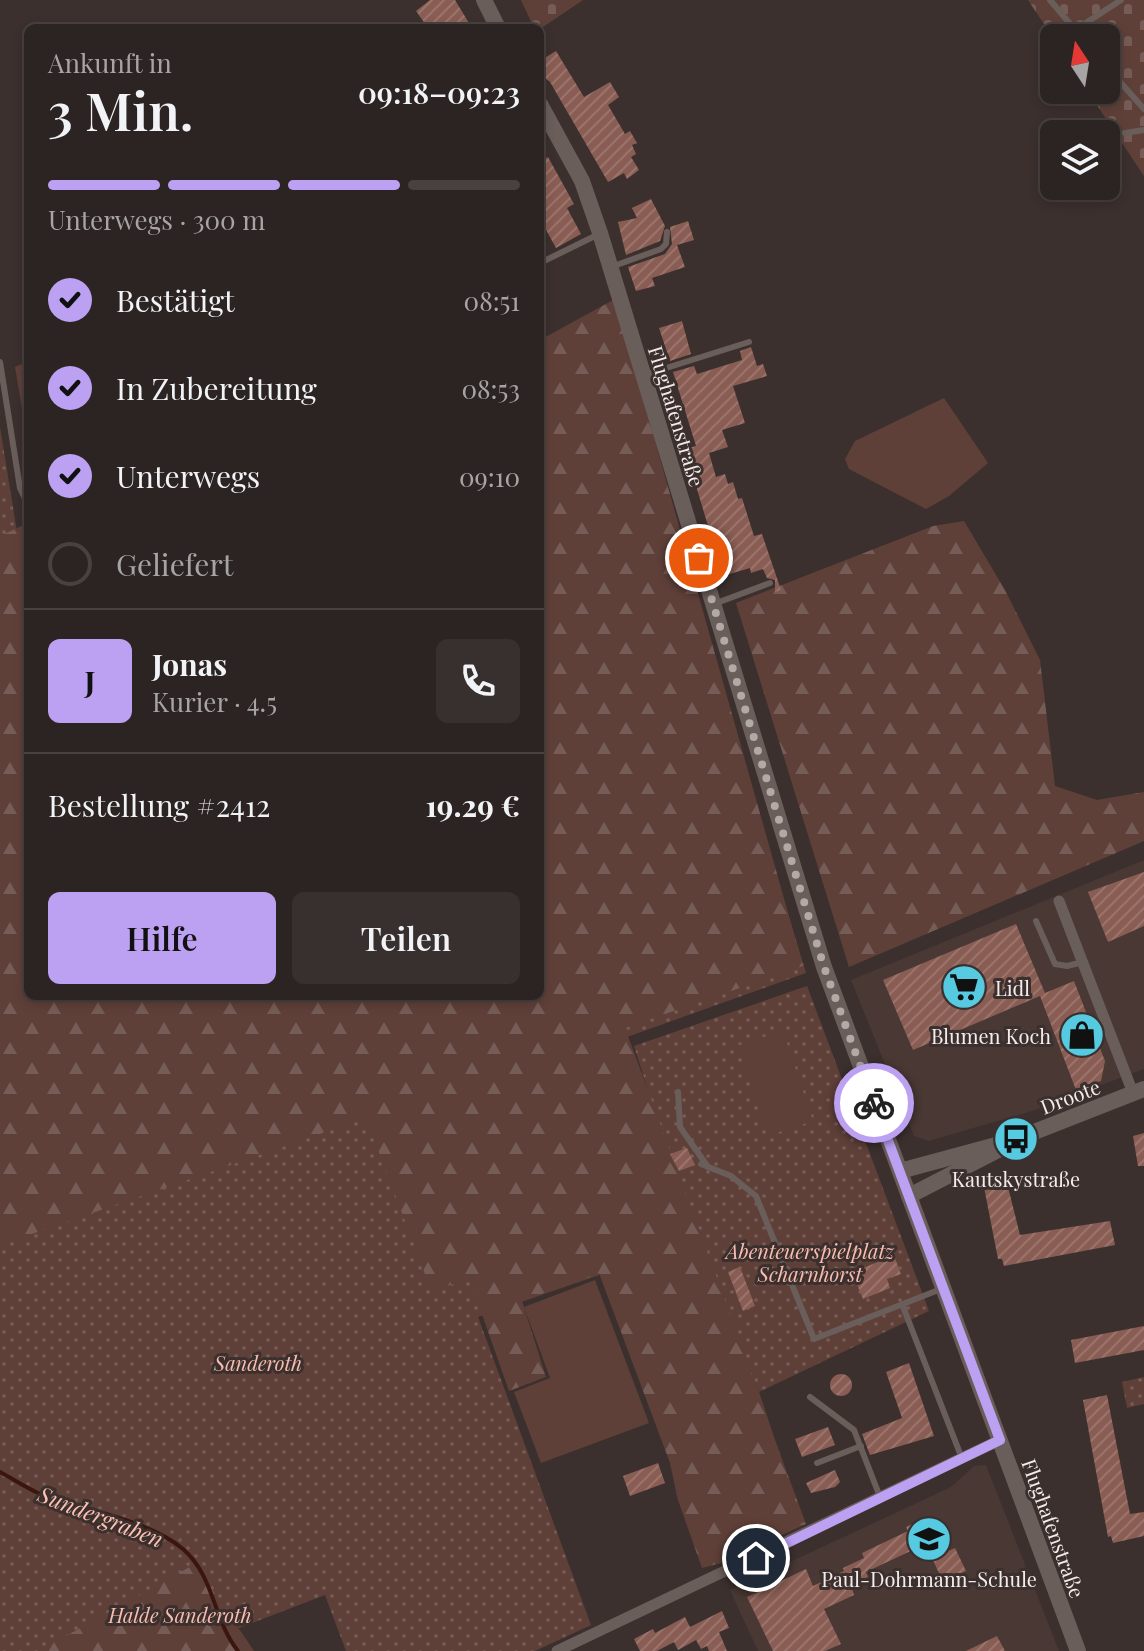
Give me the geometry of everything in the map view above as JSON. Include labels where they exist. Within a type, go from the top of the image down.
[{"type":"main road","points":[[484,0],[496,24]]},
{"type":"main road","name":"Flughafenstraße","points":[[544,111],[582,181],[600,233],[824,967],[1078,1651]]},
{"type":"main road","name":"Droote","points":[[900,1171],[1011,1141],[1138,1091]]},
{"type":"main road","name":"Droote","points":[[909,1196],[1002,1149],[1011,1141]]},
{"type":"street","points":[[1059,901],[1138,1091]]},
{"type":"street","points":[[557,1651],[1000,1440]]},
{"type":"lane","points":[[1050,0],[1070,24]]},
{"type":"lane","points":[[1084,24],[1121,0]]},
{"type":"lane","points":[[1120,82],[1144,109]]},
{"type":"lane","points":[[1125,133],[1144,130]]},
{"type":"lane","points":[[611,267],[661,249],[666,244],[667,232]]},
{"type":"lane","points":[[544,261],[600,233]]},
{"type":"lane","points":[[644,375],[749,342]]},
{"type":"lane","points":[[0,362],[20,488],[24,496]]},
{"type":"lane","points":[[714,604],[770,583]]},
{"type":"lane","points":[[1036,921],[1055,964],[1067,966],[1083,962]]},
{"type":"lane","points":[[678,1092],[680,1127],[704,1166],[731,1176],[756,1196],[814,1339],[944,1288]]},
{"type":"lane","points":[[902,1304],[961,1456]]},
{"type":"lane","points":[[810,1397],[854,1430],[880,1497]]},
{"type":"lane","points":[[817,1463],[861,1446]]},
{"type":"shaded area","points":[[1144,860],[1144,1069],[1032,1111],[929,1141],[914,1136],[851,980]]},
{"type":"shaded area","name":"Paul-Dohrmann-Schule","points":[[986,1465],[1059,1651],[758,1651],[730,1590],[951,1487],[974,1466]]},
{"type":"green space","points":[[521,0],[583,0],[544,26],[532,24]]},
{"type":"green space","points":[[1028,0],[1144,0],[1144,176],[1120,140],[1120,120],[1107,120],[1096,104],[1120,104],[1120,24],[1044,24]]},
{"type":"green space","points":[[615,299],[803,966],[625,1028],[759,1392],[803,1524],[725,1562],[702,1568],[678,1500],[670,1463],[599,1273],[522,1301],[546,1377],[509,1391],[470,1280],[431,1290],[366,1118],[0,1245],[0,536],[24,525],[24,1000],[544,1000],[544,338]]},
{"type":"green space","points":[[24,363],[24,420],[15,367]]},
{"type":"green space","points":[[944,398],[988,463],[949,496],[926,509],[849,469],[845,459],[855,441]]},
{"type":"green space","name":"Sanderoth","points":[[0,427],[19,545],[24,1000],[544,1000],[544,991],[742,762],[806,973],[627,1037],[657,1119],[634,1046],[807,986],[929,1311],[759,1392],[696,1227],[806,1524],[718,1564],[608,1272],[478,1317],[591,1625],[535,1651],[346,1651],[325,1595],[239,1628],[199,1577],[73,1651],[0,1651]]},
{"type":"green space","points":[[964,521],[1005,590],[1040,660],[1055,786],[1097,800],[1144,792],[1144,841],[849,967],[736,603],[933,526]]},
{"type":"green space","points":[[783,1031],[813,1121],[767,1136],[737,1046]]},
{"type":"green space","points":[[595,1280],[649,1423],[541,1463],[514,1392],[550,1378],[524,1307]]},
{"type":"green space","points":[[1144,1377],[1144,1404],[1127,1408],[1122,1382]]},
{"type":"green space","name":"Halde Sanderoth","points":[[195,1564],[254,1651],[39,1651]]},
{"type":"building","points":[[430,0],[455,0],[470,24],[425,24],[416,11]]},
{"type":"building","points":[[556,51],[584,97],[610,82],[619,97],[608,105],[625,134],[630,131],[637,143],[632,145],[636,154],[631,157],[639,170],[627,179],[624,173],[608,182],[550,82],[544,79],[544,58]]},
{"type":"building","points":[[548,157],[574,204],[567,208],[581,234],[556,248],[544,226],[544,160]]},
{"type":"building","points":[[651,199],[665,226],[660,241],[626,255],[618,222],[637,218],[632,208]]},
{"type":"building","points":[[688,221],[694,240],[677,245],[685,267],[652,278],[655,286],[636,291],[628,267],[665,254],[672,244],[670,227]]},
{"type":"building","points":[[682,321],[691,354],[670,361],[659,328]]},
{"type":"building","points":[[751,347],[757,366],[763,364],[767,376],[733,386],[745,423],[722,430],[728,447],[709,453],[716,477],[725,474],[728,484],[733,482],[738,499],[742,498],[754,536],[762,534],[781,590],[775,592],[775,580],[767,578],[763,569],[751,573],[750,568],[723,576],[685,449],[696,446],[673,372],[694,366],[697,374],[742,360],[740,351]]},
{"type":"building","points":[[1144,872],[1144,926],[1108,942],[1088,892]]},
{"type":"building","name":"Lidl","points":[[1016,924],[1045,993],[1074,981],[1105,1061],[1101,1081],[1076,1090],[1040,996],[913,1050],[883,980]]},
{"type":"building","points":[[1144,1133],[1144,1166],[1138,1166],[1133,1136]]},
{"type":"building","points":[[687,1148],[695,1165],[679,1171],[670,1154]]},
{"type":"building","points":[[1007,1183],[1020,1235],[1110,1221],[1115,1245],[1004,1266],[1002,1259],[998,1259],[984,1187]]},
{"type":"building","points":[[894,1256],[901,1274],[887,1279],[890,1288],[863,1299],[852,1272]]},
{"type":"building","points":[[740,1267],[755,1306],[743,1311],[728,1272]]},
{"type":"building","points":[[1144,1326],[1144,1350],[1075,1363],[1071,1340]]},
{"type":"building","points":[[909,1363],[934,1436],[870,1455],[862,1434],[902,1418],[886,1372]]},
{"type":"building","points":[[841,1374],[849,1377],[852,1385],[849,1393],[841,1396],[833,1393],[830,1385],[833,1377]]},
{"type":"building","points":[[1107,1395],[1130,1514],[1144,1512],[1144,1536],[1113,1543],[1111,1536],[1108,1537],[1083,1400]]},
{"type":"building","points":[[828,1427],[835,1445],[802,1457],[795,1439]]},
{"type":"building","points":[[658,1463],[665,1483],[630,1496],[623,1476]]},
{"type":"building","points":[[835,1470],[840,1482],[835,1487],[811,1493],[806,1483]]},
{"type":"building","points":[[923,1519],[934,1540],[866,1572],[868,1577],[851,1585],[854,1595],[824,1609],[841,1644],[825,1651],[773,1651],[747,1597],[806,1569],[813,1586],[844,1571],[843,1568],[864,1558],[862,1553],[908,1531],[906,1527]]},
{"type":"building","points":[[955,1548],[966,1571],[943,1582],[932,1558]]},
{"type":"building","points":[[722,1611],[729,1628],[719,1632],[727,1651],[709,1651],[707,1646],[701,1649],[696,1640],[678,1650],[674,1642],[657,1651],[640,1651],[634,1639],[653,1629],[655,1633],[685,1617],[690,1627]]},
{"type":"building","points":[[997,1636],[1005,1651],[966,1651]]},
{"type":"waterway","name":"Sundergraben","points":[[0,1472],[38,1493],[152,1530],[183,1549],[202,1572],[223,1626],[238,1651]]},
{"type":"way so far","points":[[699,558],[824,967],[874,1103]]},
{"type":"place","name":"Lidl","points":[[964,987]]},
{"type":"place","name":"Blumen Koch","points":[[1082,1035]]},
{"type":"place","name":"Kautskystraße","points":[[1016,1139]]},
{"type":"place","name":"Paul-Dohrmann-Schule","points":[[929,1539]]},
{"type":"route","points":[[756,1558],[961,1456],[1000,1440],[874,1103]]},
{"type":"park label","name":"Abenteuerspielplatz Scharnhorst","points":[[810,1262]]}]
